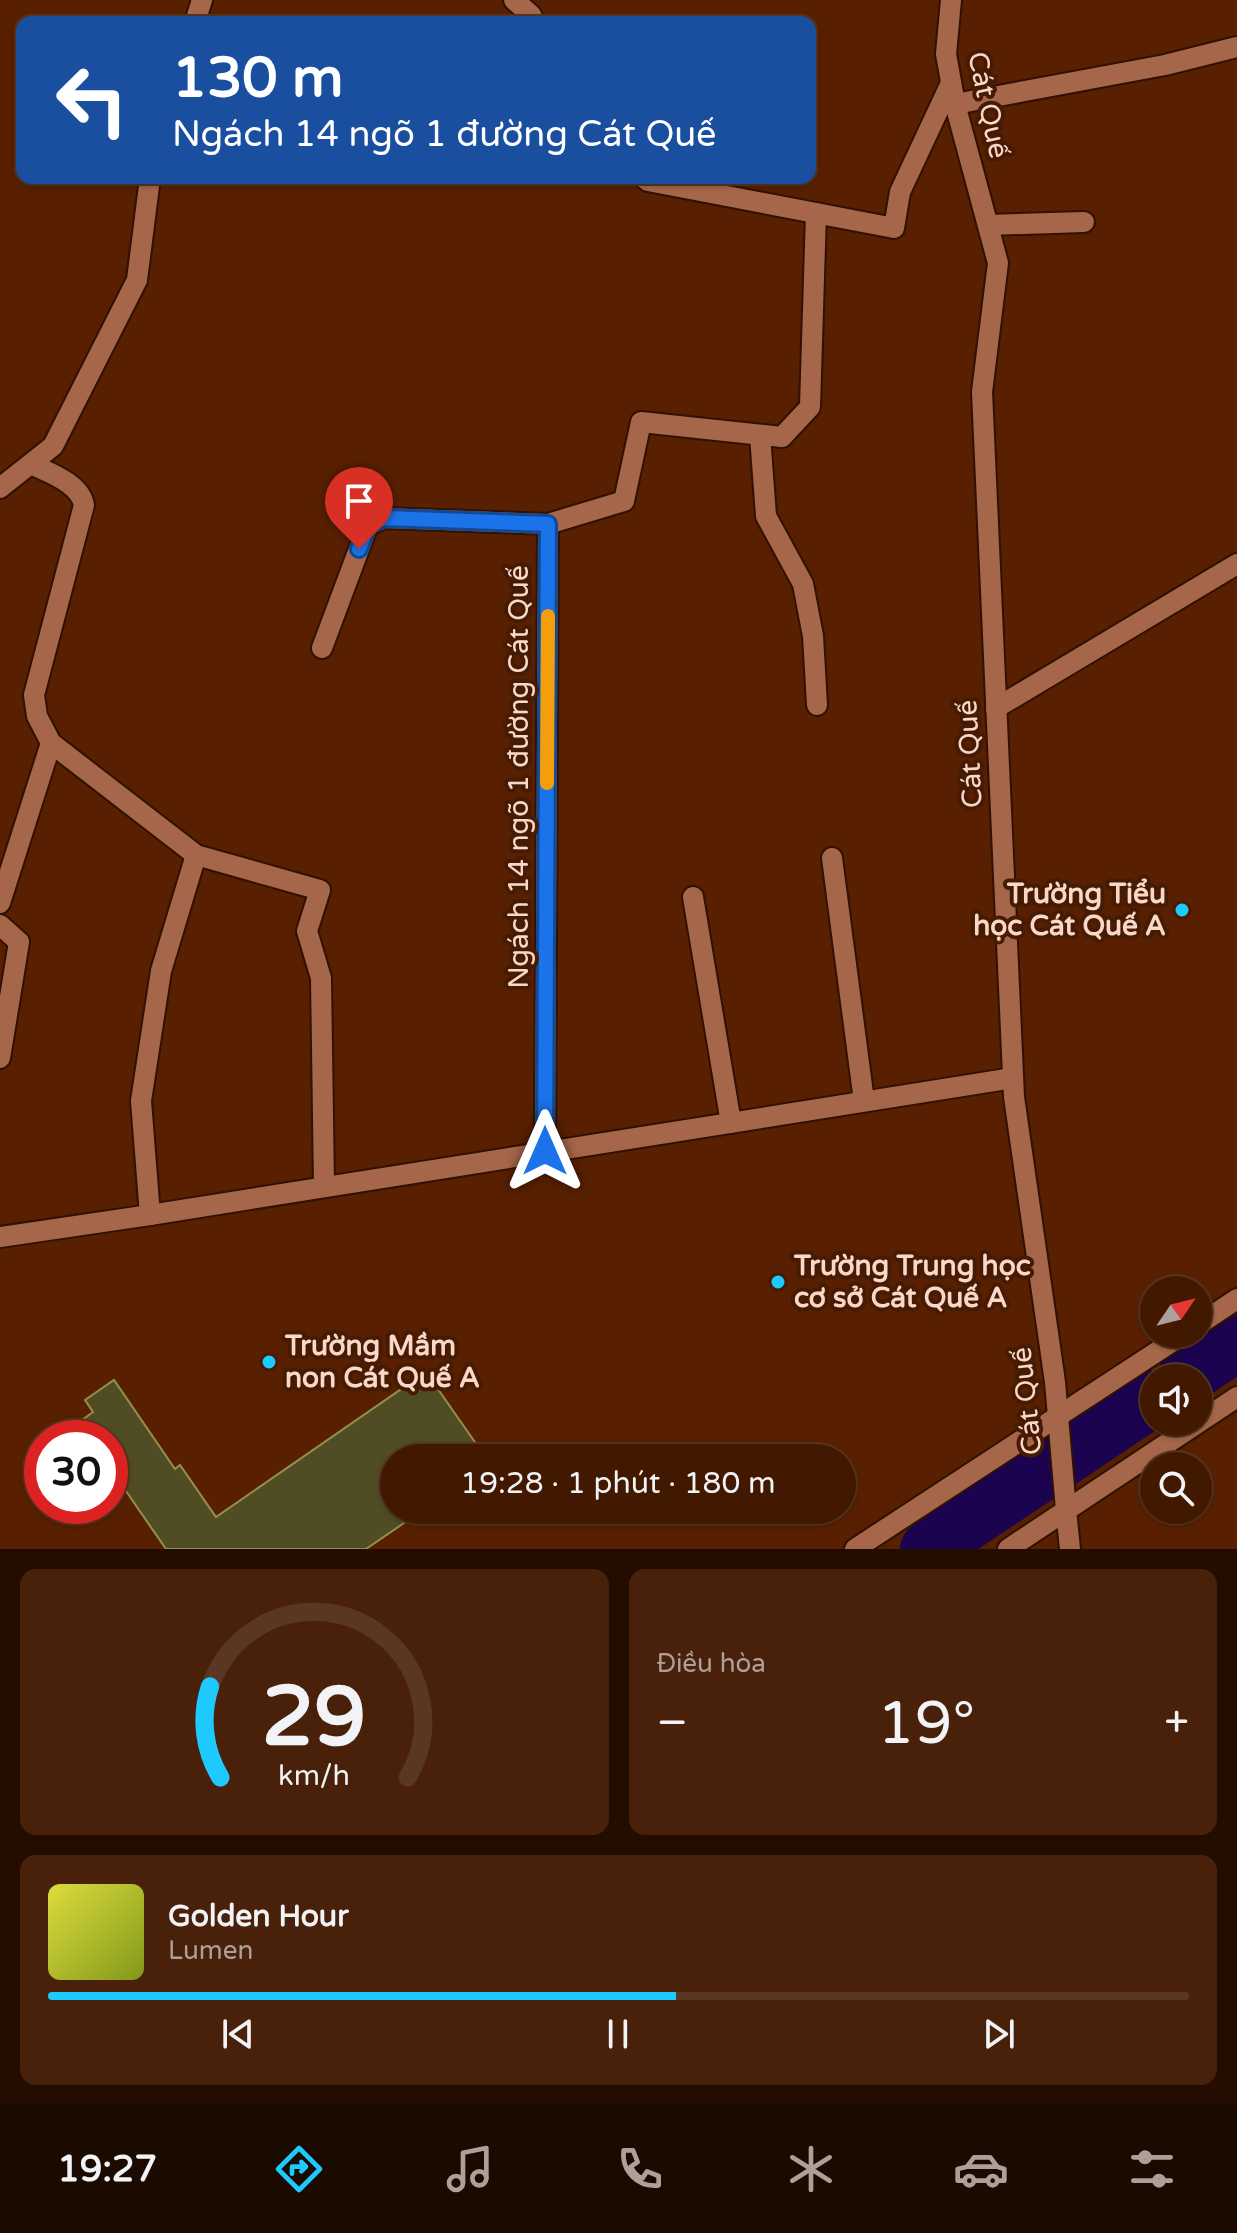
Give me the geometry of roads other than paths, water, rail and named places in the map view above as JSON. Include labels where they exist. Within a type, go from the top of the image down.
[{"type":"street","points":[[514,0],[531,16]]},
{"type":"street","name":"Cát Quế","points":[[951,0],[946,54],[951,83],[998,263],[982,392],[1014,1097],[1055,1382],[1070,1549]]},
{"type":"street","points":[[955,104],[1165,65],[1237,47]]},
{"type":"street","points":[[664,184],[894,228],[900,192],[951,83]]},
{"type":"street","points":[[0,488],[53,446],[137,280],[149,184]]},
{"type":"street","points":[[548,524],[624,501],[641,422],[782,437],[810,407],[816,213]]},
{"type":"street","points":[[988,225],[1084,222]]},
{"type":"street","points":[[760,435],[766,516],[803,584],[813,636],[817,705]]},
{"type":"street","points":[[31,464],[76,489],[83,497],[84,505],[34,695],[37,716],[51,743],[196,855],[320,890],[307,931],[321,978],[324,1186]]},
{"type":"street","name":"Ngách 14 ngõ 1 đường Cát Quế","points":[[322,648],[368,525],[384,518],[548,524],[545,1151]]},
{"type":"street","points":[[996,708],[1237,564]]},
{"type":"street","points":[[0,903],[51,743]]},
{"type":"street","points":[[150,1215],[141,1101],[161,971],[196,855]]},
{"type":"street","points":[[832,858],[864,1101]]},
{"type":"street","points":[[693,897],[731,1123]]},
{"type":"street","points":[[0,925],[19,942],[0,1058]]},
{"type":"street","points":[[0,1237],[1013,1078]]},
{"type":"street","points":[[1212,1316],[1237,1299]]},
{"type":"street","points":[[855,1549],[1059,1427],[1165,1348]]},
{"type":"street","points":[[1008,1549],[1237,1397]]},
{"type":"waterway","points":[[1206,1364],[1237,1343]]},
{"type":"waterway","points":[[928,1549],[1140,1407]]},
{"type":"place","name":"Trường Tiểu học Cát Quế A","points":[[1182,910]]},
{"type":"place","name":"Trường Trung học cơ sở Cát Quế A","points":[[778,1282]]},
{"type":"place","name":"Trường Mầm non Cát Quế A","points":[[269,1362]]}]
